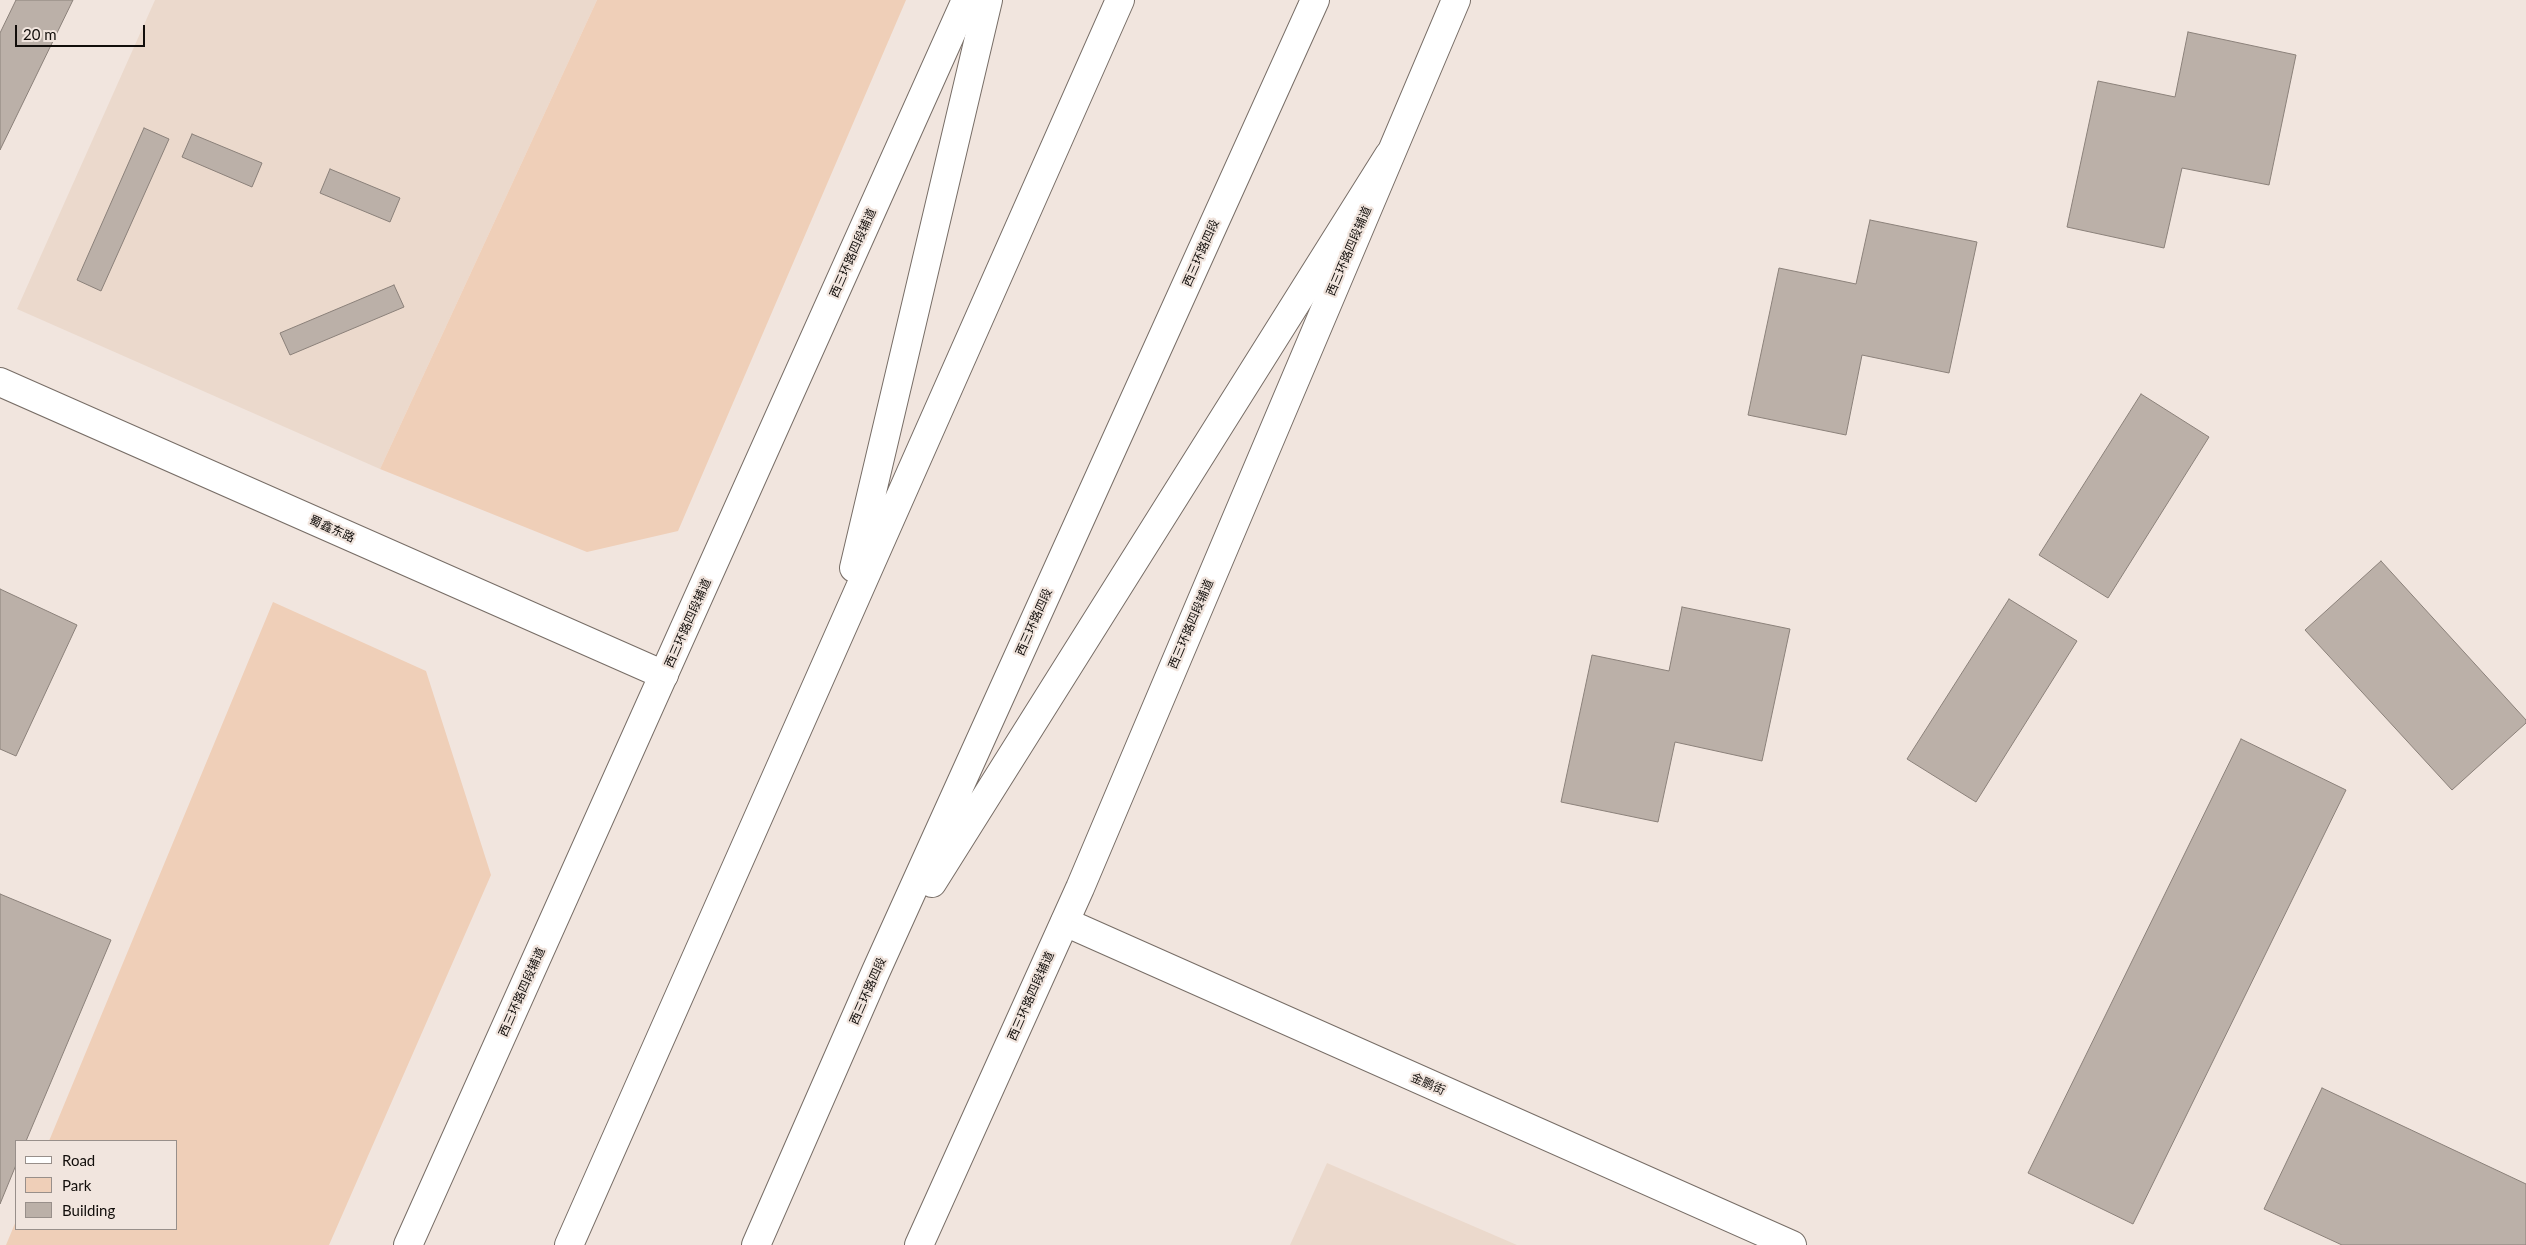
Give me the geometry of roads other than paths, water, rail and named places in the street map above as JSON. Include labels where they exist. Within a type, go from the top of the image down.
[{"type":"main road","name":"西三环路四段辅道","points":[[408,1245],[966,0]]},
{"type":"main road","points":[[838,635],[988,0]]},
{"type":"main road","points":[[569,1245],[1120,0]]},
{"type":"main road","name":"西三环路四段","points":[[756,1245],[876,971],[1315,0]]},
{"type":"main road","name":"西三环路四段辅道","points":[[919,1245],[1065,922],[1456,0]]},
{"type":"main road","points":[[876,971],[1389,155]]},
{"type":"main road","name":"蜀鑫东路","points":[[0,382],[664,675]]},
{"type":"main road","name":"金鹏街","points":[[1065,922],[1792,1245]]}]
